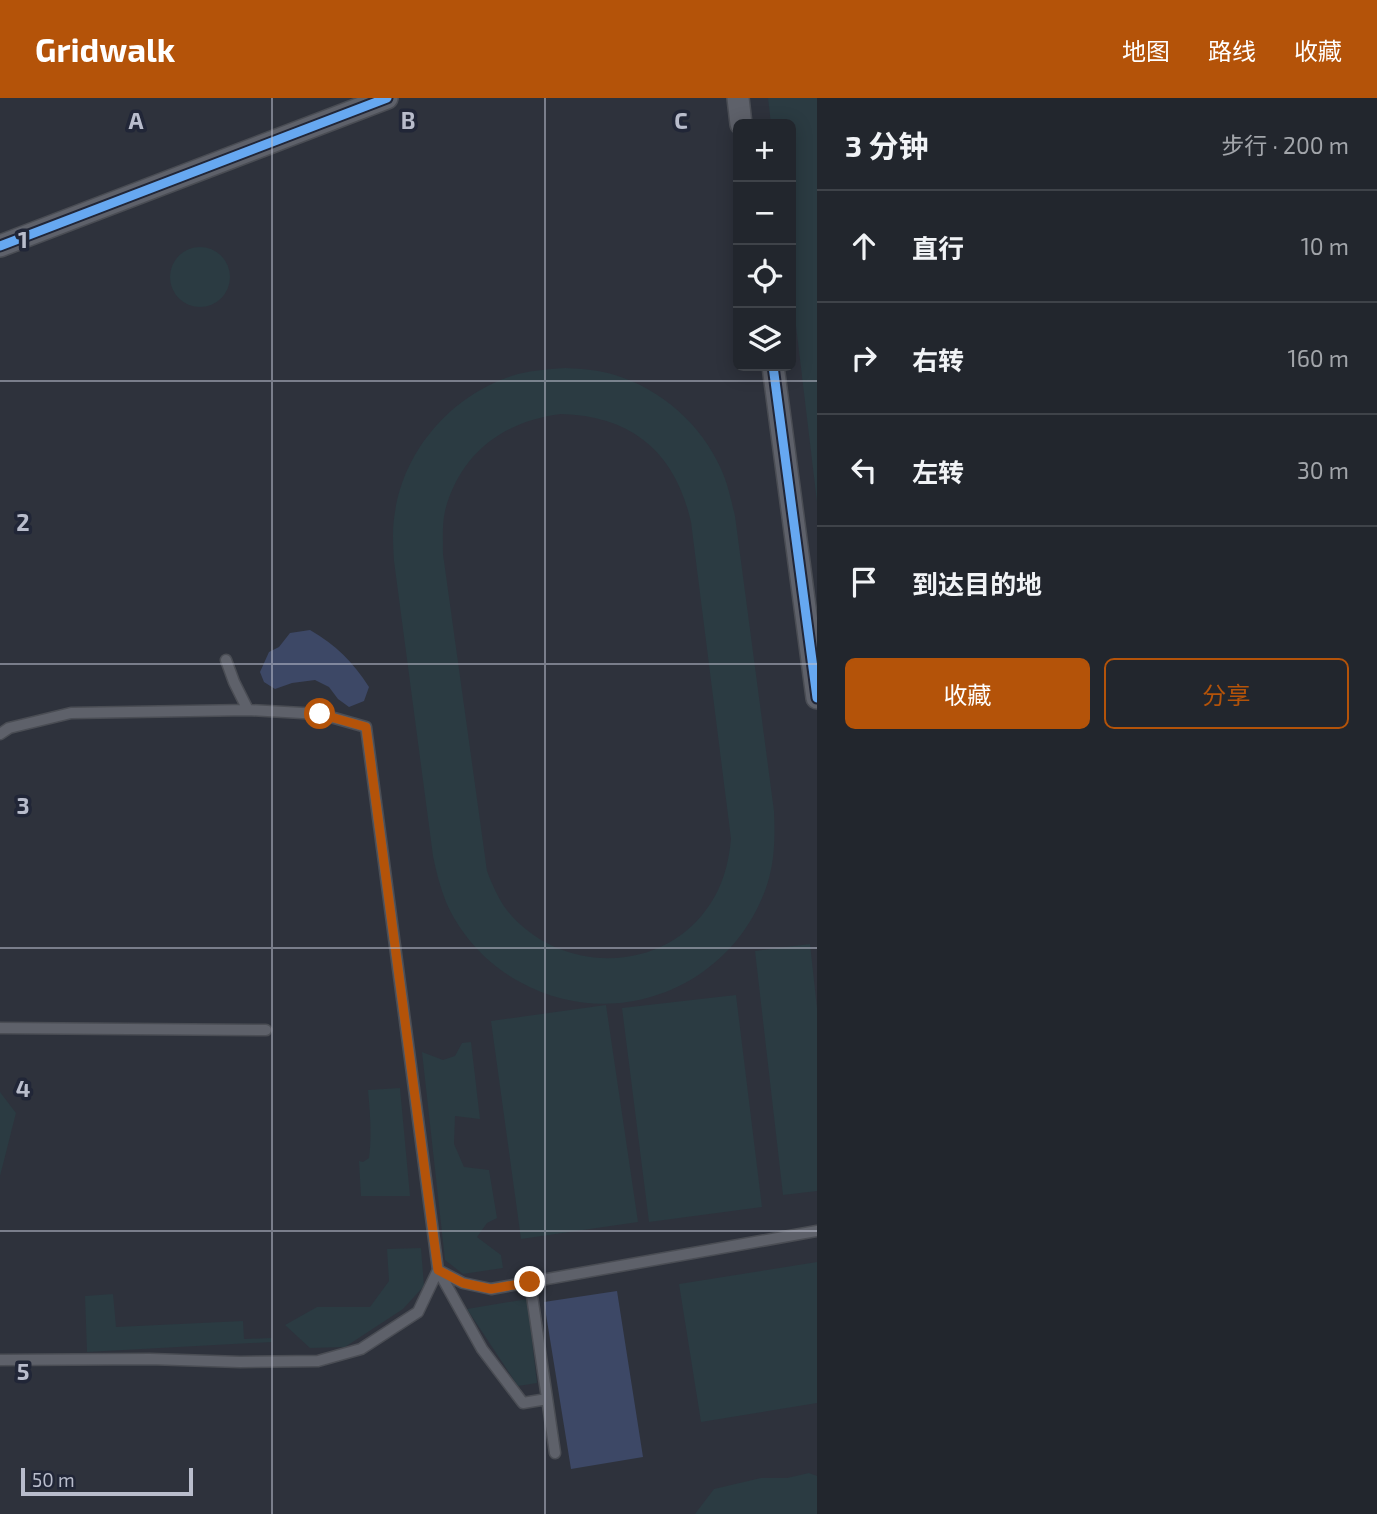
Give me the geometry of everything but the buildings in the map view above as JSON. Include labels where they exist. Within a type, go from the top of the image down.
[{"type":"street","points":[[0,246],[387,98]]},
{"type":"street","points":[[738,98],[740,119]]},
{"type":"street","points":[[774,371],[817,698]]},
{"type":"lane","points":[[226,660],[248,710]]},
{"type":"lane","points":[[0,734],[9,728],[71,713],[248,710],[320,714],[366,727],[438,1270],[482,1349],[523,1404],[547,1399]]},
{"type":"lane","points":[[0,1028],[266,1030]]},
{"type":"lane","points":[[438,1270],[463,1283],[491,1289],[817,1231]]},
{"type":"lane","points":[[0,1360],[318,1361],[362,1349],[418,1312],[438,1270]]},
{"type":"lane","points":[[530,1282],[555,1452]]},
{"type":"shaded area","points":[[768,98],[817,98],[817,502],[796,326],[796,119],[770,119]]},
{"type":"shaded area","points":[[194,247],[206,247],[225,260],[230,277],[228,289],[217,302],[206,307],[194,307],[175,294],[170,283],[170,271],[183,252]]},
{"type":"shaded area","points":[[566,368],[609,373],[632,381],[664,399],[703,438],[721,469],[735,516],[774,811],[772,867],[767,885],[751,921],[728,951],[699,974],[667,992],[631,1001],[594,1004],[557,997],[508,975],[486,958],[468,938],[446,902],[433,856],[393,542],[393,524],[401,488],[422,445],[437,425],[454,408],[495,382],[518,374]],"holes":[[[561,414],[586,416],[609,422],[647,442],[662,458],[684,497],[691,522],[731,839],[721,882],[715,896],[696,922],[672,941],[644,953],[615,958],[585,956],[555,947],[529,931],[506,909],[491,881],[487,871],[443,554],[445,511],[452,490],[461,472],[487,443],[503,432],[540,418]]]},
{"type":"shaded area","points":[[810,944],[817,1008],[817,1191],[783,1195],[755,951]]},
{"type":"shaded area","points":[[736,995],[762,1207],[649,1222],[622,1008]]},
{"type":"shaded area","points":[[606,1005],[638,1222],[521,1239],[491,1021]]},
{"type":"shaded area","points":[[471,1042],[480,1119],[455,1116],[454,1144],[464,1167],[489,1170],[497,1218],[487,1223],[477,1237],[501,1255],[503,1268],[463,1274],[445,1260],[422,1052],[443,1060],[455,1056],[462,1043]]},
{"type":"shaded area","points":[[400,1088],[410,1196],[361,1196],[359,1161],[363,1162],[369,1158],[370,1149],[368,1090]]},
{"type":"shaded area","points":[[0,1092],[16,1113],[0,1176]]},
{"type":"shaded area","points":[[421,1248],[424,1286],[403,1309],[345,1347],[310,1348],[285,1325],[317,1307],[370,1307],[389,1281],[387,1249]]},
{"type":"shaded area","points":[[817,1262],[817,1403],[701,1422],[679,1284]]},
{"type":"shaded area","points":[[113,1294],[116,1327],[243,1321],[244,1339],[272,1338],[272,1342],[87,1352],[85,1296]]},
{"type":"shaded area","points":[[527,1299],[537,1383],[518,1386],[467,1309]]},
{"type":"shaded area","points":[[809,1473],[817,1476],[817,1514],[695,1514],[714,1489],[761,1478],[787,1478]]},
{"type":"water","points":[[310,630],[336,648],[357,670],[369,687],[364,701],[349,707],[338,699],[329,687],[315,680],[292,683],[275,689],[264,682],[260,672],[269,652],[279,647],[290,633]]},
{"type":"water","points":[[617,1291],[643,1457],[571,1469],[544,1302]]},
{"type":"cycle path","points":[[0,246],[387,98]]},
{"type":"cycle path","points":[[774,371],[817,698]]},
{"type":"route","points":[[320,714],[366,727],[438,1270],[463,1283],[491,1289],[530,1282]]}]
